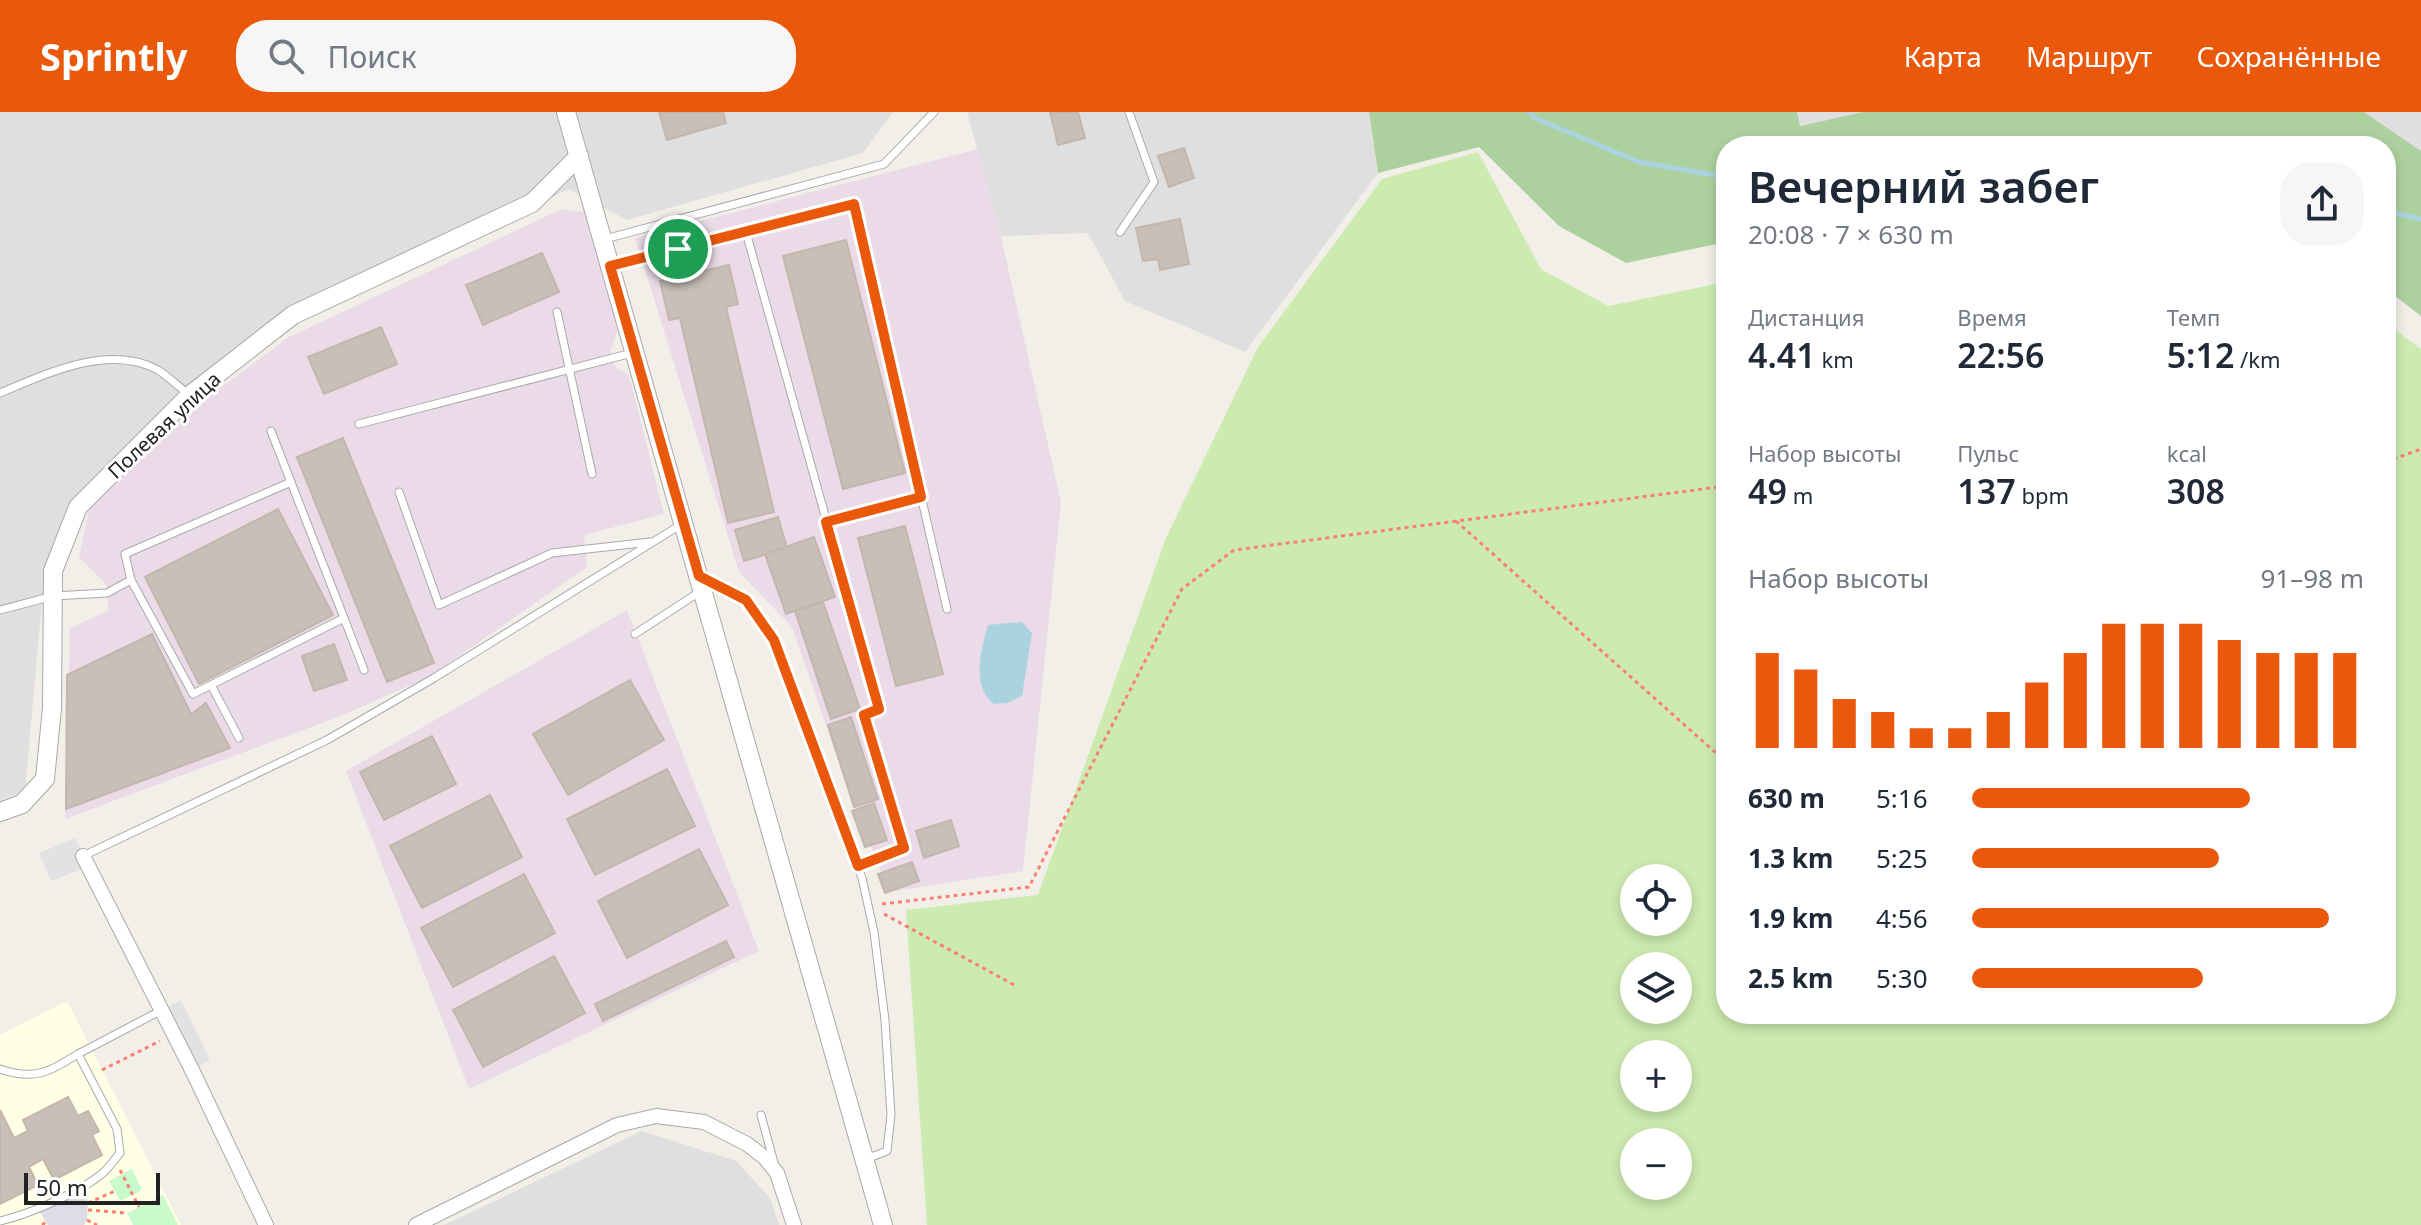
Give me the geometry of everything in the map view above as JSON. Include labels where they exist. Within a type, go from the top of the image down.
[{"type":"street","points":[[566,112],[883,1225]]},
{"type":"street","name":"Полевая улица","points":[[0,812],[22,804],[45,779],[52,708],[53,571],[78,507],[189,396],[293,315],[532,203],[579,156]]},
{"type":"street","points":[[83,856],[174,1034],[266,1225]]},
{"type":"street","points":[[416,1225],[617,1125],[639,1118],[674,1117],[704,1122],[747,1144],[765,1158],[777,1173],[794,1225]]},
{"type":"lane","points":[[603,239],[884,164],[934,112]]},
{"type":"lane","points":[[1120,232],[1154,182],[1129,112]]},
{"type":"lane","points":[[610,266],[854,204],[947,609]]},
{"type":"lane","points":[[746,232],[879,709],[864,715],[904,848],[858,866]]},
{"type":"lane","points":[[557,312],[572,369],[592,474]]},
{"type":"lane","points":[[359,424],[634,352]]},
{"type":"lane","points":[[0,393],[54,371],[112,358],[156,369],[189,396]]},
{"type":"lane","points":[[271,431],[364,670]]},
{"type":"lane","points":[[291,482],[125,554],[131,580],[193,694],[344,618]]},
{"type":"lane","points":[[399,492],[439,605],[552,553],[652,542]]},
{"type":"lane","points":[[826,522],[921,497]]},
{"type":"lane","points":[[83,856],[327,740],[434,678],[684,522]]},
{"type":"lane","points":[[0,610],[53,596],[107,593],[131,580]]},
{"type":"lane","points":[[635,634],[701,583],[746,600],[774,640],[858,866],[868,906],[885,1020],[891,1115],[887,1151],[865,1160]]},
{"type":"lane","points":[[211,685],[239,738]]},
{"type":"lane","points":[[0,1069],[19,1076],[49,1072],[162,1010]]},
{"type":"lane","points":[[0,1221],[38,1209],[103,1173],[120,1153],[117,1129],[78,1054]]},
{"type":"lane","points":[[761,1115],[777,1173]]},
{"type":"path","points":[[2396,458],[2421,449]]},
{"type":"path","points":[[868,906],[1029,887],[1182,589],[1234,550],[1716,487]]},
{"type":"path","points":[[1456,521],[1716,753]]},
{"type":"path","points":[[868,906],[1016,986]]},
{"type":"path","points":[[91,1076],[174,1034]]},
{"type":"path","points":[[114,1160],[139,1207]]},
{"type":"path","points":[[88,1203],[115,1191]]},
{"type":"path","points":[[88,1210],[127,1213]]},
{"type":"path","points":[[87,1220],[97,1225]]},
{"type":"shaded area","points":[[0,112],[893,112],[863,153],[627,220],[569,189],[301,314],[175,408],[85,498],[45,569],[25,791],[0,800]]},
{"type":"shaded area","points":[[967,112],[1369,112],[1378,173],[1245,352],[1125,301],[1088,233],[1001,236]]},
{"type":"shaded area","points":[[1797,112],[1863,112],[1799,126]]},
{"type":"shaded area","points":[[2364,112],[2421,112],[2421,151]]},
{"type":"shaded area","points":[[978,149],[1061,502],[1023,871],[890,892],[854,807],[792,627],[739,572],[635,238]]},
{"type":"shaded area","points":[[562,209],[587,212],[618,330],[610,351],[615,367],[629,375],[664,514],[584,535],[587,567],[429,677],[338,717],[65,819],[70,628],[108,611],[107,585],[79,557],[89,510],[183,416],[289,337]]},
{"type":"shaded area","points":[[627,610],[759,951],[469,1089],[346,771]]},
{"type":"shaded area","points":[[76,838],[87,867],[51,881],[39,853]]},
{"type":"shaded area","points":[[181,1000],[210,1060],[192,1070],[162,1010]]},
{"type":"shaded area","points":[[67,1001],[181,1225],[0,1225],[0,1035]]},
{"type":"shaded area","points":[[642,1131],[736,1161],[770,1198],[779,1225],[444,1225]]},
{"type":"shaded area","points":[[80,1186],[88,1203],[84,1225],[48,1225],[38,1209]]},
{"type":"green space","points":[[1369,112],[1797,112],[1800,126],[1863,112],[2364,112],[2421,151],[2421,316],[2396,297],[2396,136],[1716,136],[1716,244],[1626,263],[1559,226],[1479,147],[1378,173]]},
{"type":"green space","points":[[1478,152],[1541,269],[1608,306],[1716,284],[1716,1024],[2396,1024],[2396,330],[2421,349],[2421,1225],[927,1225],[906,910],[1038,895],[1166,538],[1258,347],[1382,179]]},
{"type":"green space","points":[[132,1169],[142,1190],[120,1201],[109,1181]]},
{"type":"green space","points":[[163,1195],[178,1225],[133,1225],[127,1213]]},
{"type":"water","points":[[1022,622],[1032,633],[1022,696],[1007,703],[994,704],[982,688],[980,678],[988,625]]},
{"type":"building","points":[[659,112],[723,112],[726,123],[667,140]]},
{"type":"building","points":[[1050,112],[1078,112],[1085,138],[1058,145]]},
{"type":"building","points":[[1184,148],[1194,178],[1169,187],[1158,156]]},
{"type":"building","points":[[1180,219],[1189,264],[1160,270],[1158,259],[1143,261],[1136,228]]},
{"type":"building","points":[[846,240],[905,473],[843,489],[783,256]]},
{"type":"building","points":[[542,253],[559,292],[483,325],[466,285]]},
{"type":"building","points":[[729,265],[738,304],[726,307],[774,512],[728,523],[680,318],[669,320],[660,281]]},
{"type":"building","points":[[381,327],[397,364],[324,394],[308,357]]},
{"type":"building","points":[[343,438],[434,663],[387,682],[297,457]]},
{"type":"building","points":[[278,509],[333,615],[199,684],[145,577]]},
{"type":"building","points":[[778,517],[787,548],[744,561],[735,530]]},
{"type":"building","points":[[905,526],[943,674],[896,686],[858,538]]},
{"type":"building","points":[[814,537],[835,597],[786,614],[765,554]]},
{"type":"building","points":[[823,602],[860,709],[831,719],[795,611]]},
{"type":"building","points":[[152,634],[191,714],[206,703],[230,748],[66,809],[67,675]]},
{"type":"building","points":[[334,644],[347,680],[314,691],[302,656]]},
{"type":"building","points":[[630,680],[664,740],[568,795],[533,734]]},
{"type":"building","points":[[851,717],[878,799],[854,807],[828,725]]},
{"type":"building","points":[[432,736],[456,784],[384,820],[360,772]]},
{"type":"building","points":[[667,769],[695,826],[595,875],[567,819]]},
{"type":"building","points":[[490,795],[522,857],[422,908],[390,846]]},
{"type":"building","points":[[874,803],[887,840],[865,847],[852,811]]},
{"type":"building","points":[[951,820],[959,846],[924,858],[916,831]]},
{"type":"building","points":[[699,849],[728,905],[627,958],[598,901]]},
{"type":"building","points":[[912,862],[919,881],[885,893],[878,874]]},
{"type":"building","points":[[524,874],[555,933],[453,987],[421,928]]},
{"type":"building","points":[[726,941],[734,957],[603,1021],[595,1004]]},
{"type":"building","points":[[554,956],[585,1013],[483,1067],[453,1010]]},
{"type":"building","points":[[68,1097],[78,1116],[88,1111],[99,1131],[92,1135],[102,1155],[54,1180],[43,1159],[29,1167],[38,1185],[0,1204],[0,1110],[14,1138],[28,1131],[23,1120]]},
{"type":"waterway","points":[[1529,112],[1535,118],[1639,162],[1716,175]]},
{"type":"waterway","points":[[2396,213],[2421,219]]},
{"type":"route","points":[[854,204],[921,497],[826,522],[879,709],[864,715],[904,848],[858,866],[774,640],[746,600],[699,576],[610,266],[678,249],[854,204]]}]
